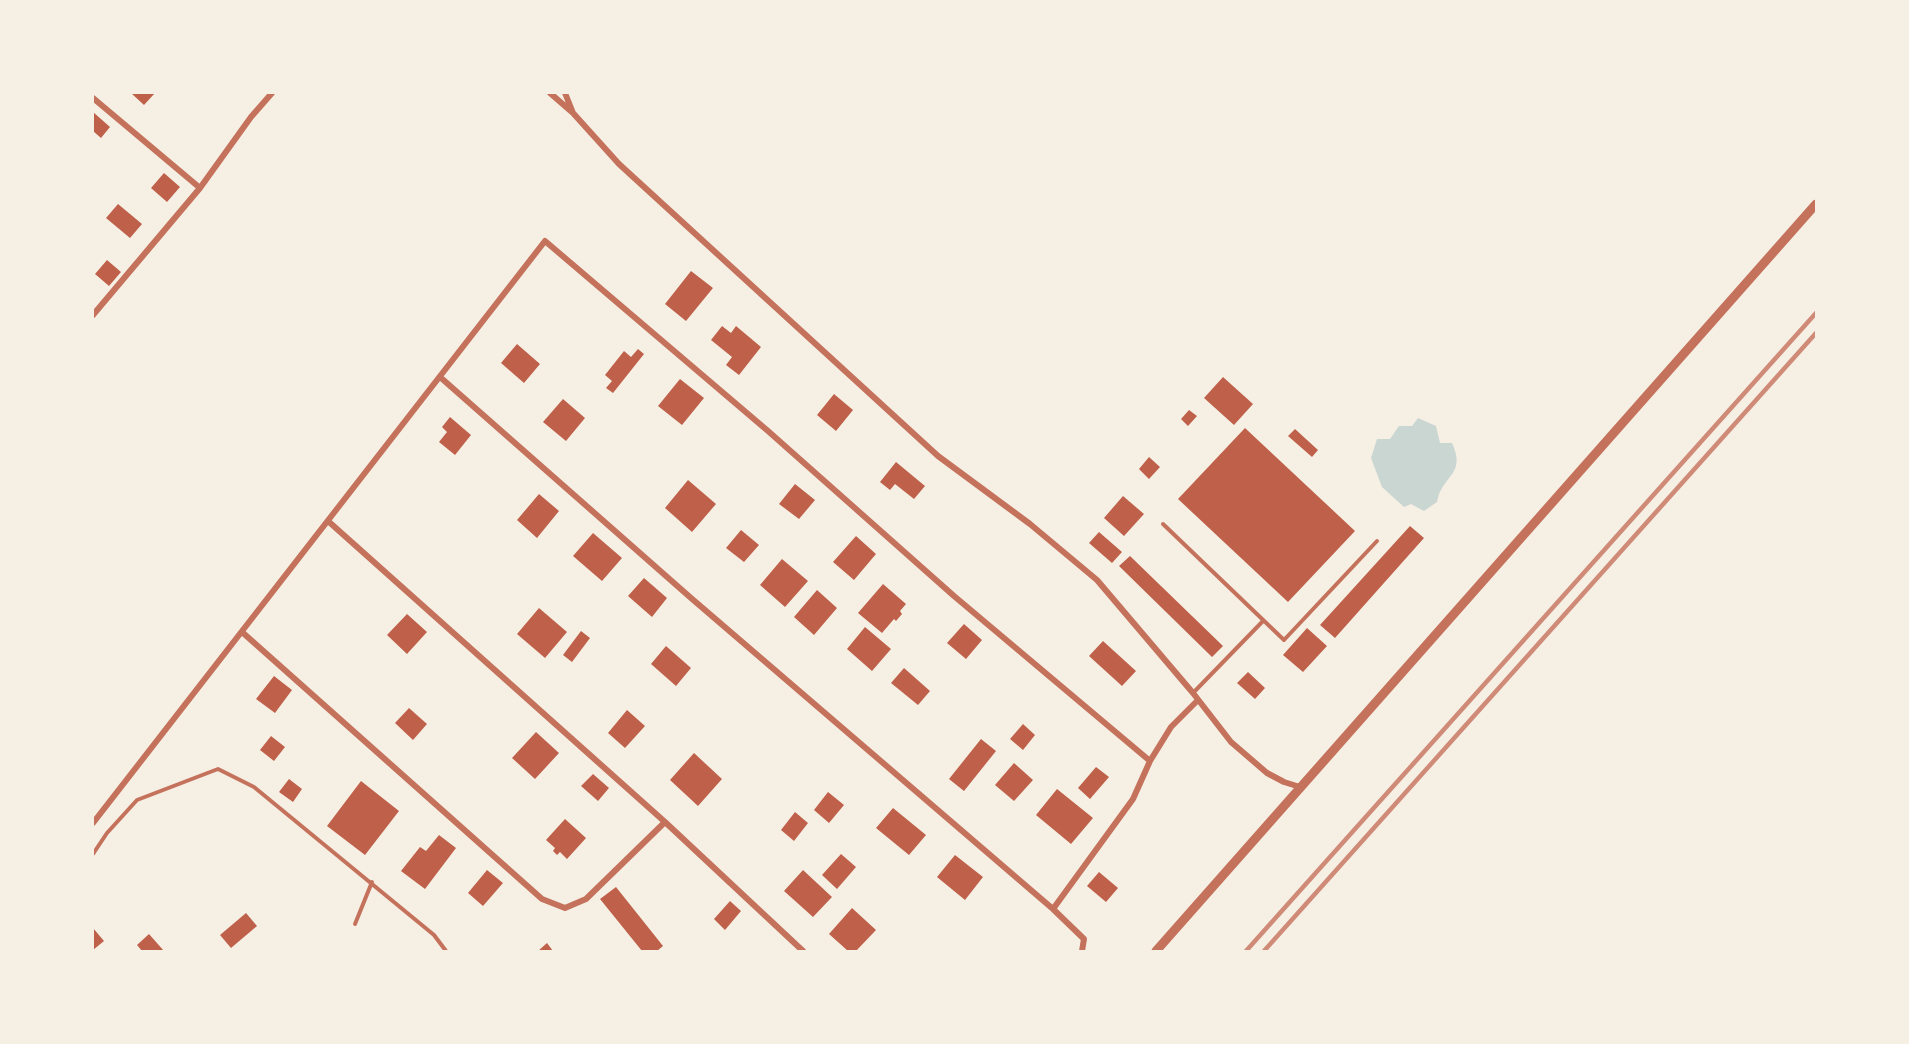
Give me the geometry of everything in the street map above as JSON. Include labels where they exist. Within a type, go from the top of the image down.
[{"type":"street","points":[[93,315],[200,188],[251,117],[272,93]]},
{"type":"street","points":[[550,93],[573,113],[618,164],[938,456],[1030,524],[1097,580],[1193,693],[1231,742],[1267,773],[1300,787]]},
{"type":"street","points":[[566,93],[573,113]]},
{"type":"street","points":[[93,98],[200,188]]},
{"type":"street","points":[[1156,951],[1816,204]]},
{"type":"street","points":[[93,823],[545,241],[768,431],[954,596],[1149,761]]},
{"type":"street","points":[[440,377],[691,598],[1053,909],[1084,939],[1082,951]]},
{"type":"street","points":[[328,521],[665,822],[803,951]]},
{"type":"street","points":[[242,632],[542,898],[565,908],[586,899],[665,822]]},
{"type":"street","points":[[1053,909],[1133,799],[1149,761],[1171,727],[1198,700]]},
{"type":"lane","points":[[1163,524],[1284,640],[1377,541]]},
{"type":"lane","points":[[1193,693],[1263,621]]},
{"type":"lane","points":[[93,855],[107,833],[137,800],[218,769],[254,787],[372,882],[434,935],[446,951]]},
{"type":"lane","points":[[355,924],[372,882]]},
{"type":"shaded area","points":[[1418,418],[1436,426],[1440,443],[1452,443],[1457,462],[1452,475],[1439,493],[1437,502],[1424,511],[1411,504],[1404,507],[1382,487],[1371,458],[1377,439],[1390,439],[1399,426],[1412,426]]},
{"type":"building","points":[[131,93],[155,93],[144,105]]},
{"type":"building","points":[[93,112],[110,127],[101,138],[93,131]]},
{"type":"building","points":[[164,173],[180,187],[167,202],[151,188]]},
{"type":"building","points":[[118,204],[142,224],[130,238],[106,218]]},
{"type":"building","points":[[107,260],[121,272],[109,286],[95,274]]},
{"type":"building","points":[[691,271],[713,288],[686,321],[665,304]]},
{"type":"building","points":[[722,326],[731,333],[736,326],[761,347],[739,375],[726,365],[732,357],[711,340]]},
{"type":"building","points":[[517,344],[540,364],[524,383],[501,363]]},
{"type":"building","points":[[638,349],[644,354],[613,393],[606,388],[612,381],[605,375],[624,351],[631,357]]},
{"type":"building","points":[[1223,377],[1253,404],[1234,425],[1204,398]]},
{"type":"building","points":[[680,379],[704,398],[682,425],[658,406]]},
{"type":"building","points":[[834,394],[853,410],[836,431],[817,415]]},
{"type":"building","points":[[563,399],[585,418],[566,441],[543,422]]},
{"type":"building","points":[[1189,410],[1197,416],[1188,426],[1181,419]]},
{"type":"building","points":[[450,417],[471,435],[455,455],[439,442],[447,432],[442,427]]},
{"type":"building","points":[[1245,428],[1355,531],[1288,602],[1178,499]]},
{"type":"building","points":[[1295,429],[1318,450],[1312,457],[1288,436]]},
{"type":"building","points":[[1149,457],[1160,467],[1149,479],[1139,469]]},
{"type":"building","points":[[896,462],[925,486],[914,499],[895,484],[890,490],[880,482]]},
{"type":"building","points":[[688,480],[716,504],[692,532],[665,508]]},
{"type":"building","points":[[795,484],[815,500],[799,519],[779,504]]},
{"type":"building","points":[[539,494],[559,511],[537,538],[517,520]]},
{"type":"building","points":[[1123,496],[1144,514],[1124,536],[1104,518]]},
{"type":"building","points":[[1410,526],[1424,538],[1335,638],[1320,625]]},
{"type":"building","points":[[741,530],[759,545],[744,562],[726,548]]},
{"type":"building","points":[[1099,532],[1122,552],[1112,563],[1089,543]]},
{"type":"building","points":[[593,533],[622,558],[602,581],[573,556]]},
{"type":"building","points":[[856,536],[876,554],[854,580],[833,562]]},
{"type":"building","points":[[1130,556],[1223,646],[1212,657],[1119,566]]},
{"type":"building","points":[[782,559],[808,581],[785,607],[760,585]]},
{"type":"building","points":[[644,578],[667,598],[652,617],[628,596]]},
{"type":"building","points":[[883,584],[906,604],[900,611],[902,614],[896,621],[894,619],[882,633],[858,613]]},
{"type":"building","points":[[817,590],[837,608],[814,635],[794,617]]},
{"type":"building","points":[[539,608],[567,632],[545,658],[517,634]]},
{"type":"building","points":[[407,614],[427,632],[407,654],[387,635]]},
{"type":"building","points":[[964,624],[982,640],[966,659],[947,643]]},
{"type":"building","points":[[865,627],[891,649],[872,671],[847,649]]},
{"type":"building","points":[[1307,628],[1327,646],[1303,672],[1283,655]]},
{"type":"building","points":[[581,631],[590,638],[572,662],[563,655]]},
{"type":"building","points":[[1103,641],[1136,671],[1122,686],[1089,656]]},
{"type":"building","points":[[666,646],[691,668],[676,686],[651,664]]},
{"type":"building","points":[[904,668],[930,691],[918,705],[891,683]]},
{"type":"building","points":[[1248,672],[1265,688],[1255,699],[1237,683]]},
{"type":"building","points":[[274,676],[292,690],[275,713],[256,699]]},
{"type":"building","points":[[409,708],[427,724],[413,740],[395,723]]},
{"type":"building","points":[[627,710],[645,726],[625,748],[608,733]]},
{"type":"building","points":[[1023,724],[1035,735],[1023,750],[1010,739]]},
{"type":"building","points":[[536,732],[559,753],[535,779],[512,758]]},
{"type":"building","points":[[271,736],[285,747],[274,761],[260,750]]},
{"type":"building","points":[[981,739],[996,751],[964,791],[949,779]]},
{"type":"building","points":[[694,753],[722,779],[698,806],[670,780]]},
{"type":"building","points":[[1014,763],[1033,780],[1014,801],[995,785]]},
{"type":"building","points":[[1096,767],[1109,777],[1090,799],[1078,788]]},
{"type":"building","points":[[593,774],[609,788],[598,801],[581,786]]},
{"type":"building","points":[[289,779],[302,789],[293,802],[279,792]]},
{"type":"building","points":[[361,781],[399,811],[365,855],[327,826]]},
{"type":"building","points":[[1057,789],[1093,818],[1071,844],[1036,815]]},
{"type":"building","points":[[828,792],[844,805],[829,823],[814,810]]},
{"type":"building","points":[[893,808],[926,835],[909,855],[876,828]]},
{"type":"building","points":[[795,812],[808,823],[794,841],[781,830]]},
{"type":"building","points":[[565,819],[586,838],[567,859],[560,852],[557,855],[553,851],[555,848],[546,840]]},
{"type":"building","points":[[439,835],[456,848],[425,889],[401,871],[420,847],[426,851]]},
{"type":"building","points":[[841,854],[856,867],[837,889],[822,875]]},
{"type":"building","points":[[955,855],[983,877],[965,900],[937,877]]},
{"type":"building","points":[[487,870],[503,883],[483,906],[468,893]]},
{"type":"building","points":[[803,870],[832,897],[813,917],[784,891]]},
{"type":"building","points":[[1099,872],[1118,888],[1106,902],[1087,886]]},
{"type":"building","points":[[616,887],[663,946],[657,951],[642,951],[600,899]]},
{"type":"building","points":[[730,901],[741,911],[725,930],[714,919]]},
{"type":"building","points":[[852,908],[876,930],[856,951],[848,951],[829,934]]},
{"type":"building","points":[[246,913],[257,926],[231,948],[220,935]]},
{"type":"building","points":[[93,928],[104,941],[93,950]]},
{"type":"building","points":[[149,934],[164,951],[142,951],[137,945]]},
{"type":"building","points":[[547,943],[553,951],[538,951]]},
{"type":"railway","points":[[1246,951],[1816,313]]},
{"type":"railway","points":[[1264,951],[1816,333]]}]
